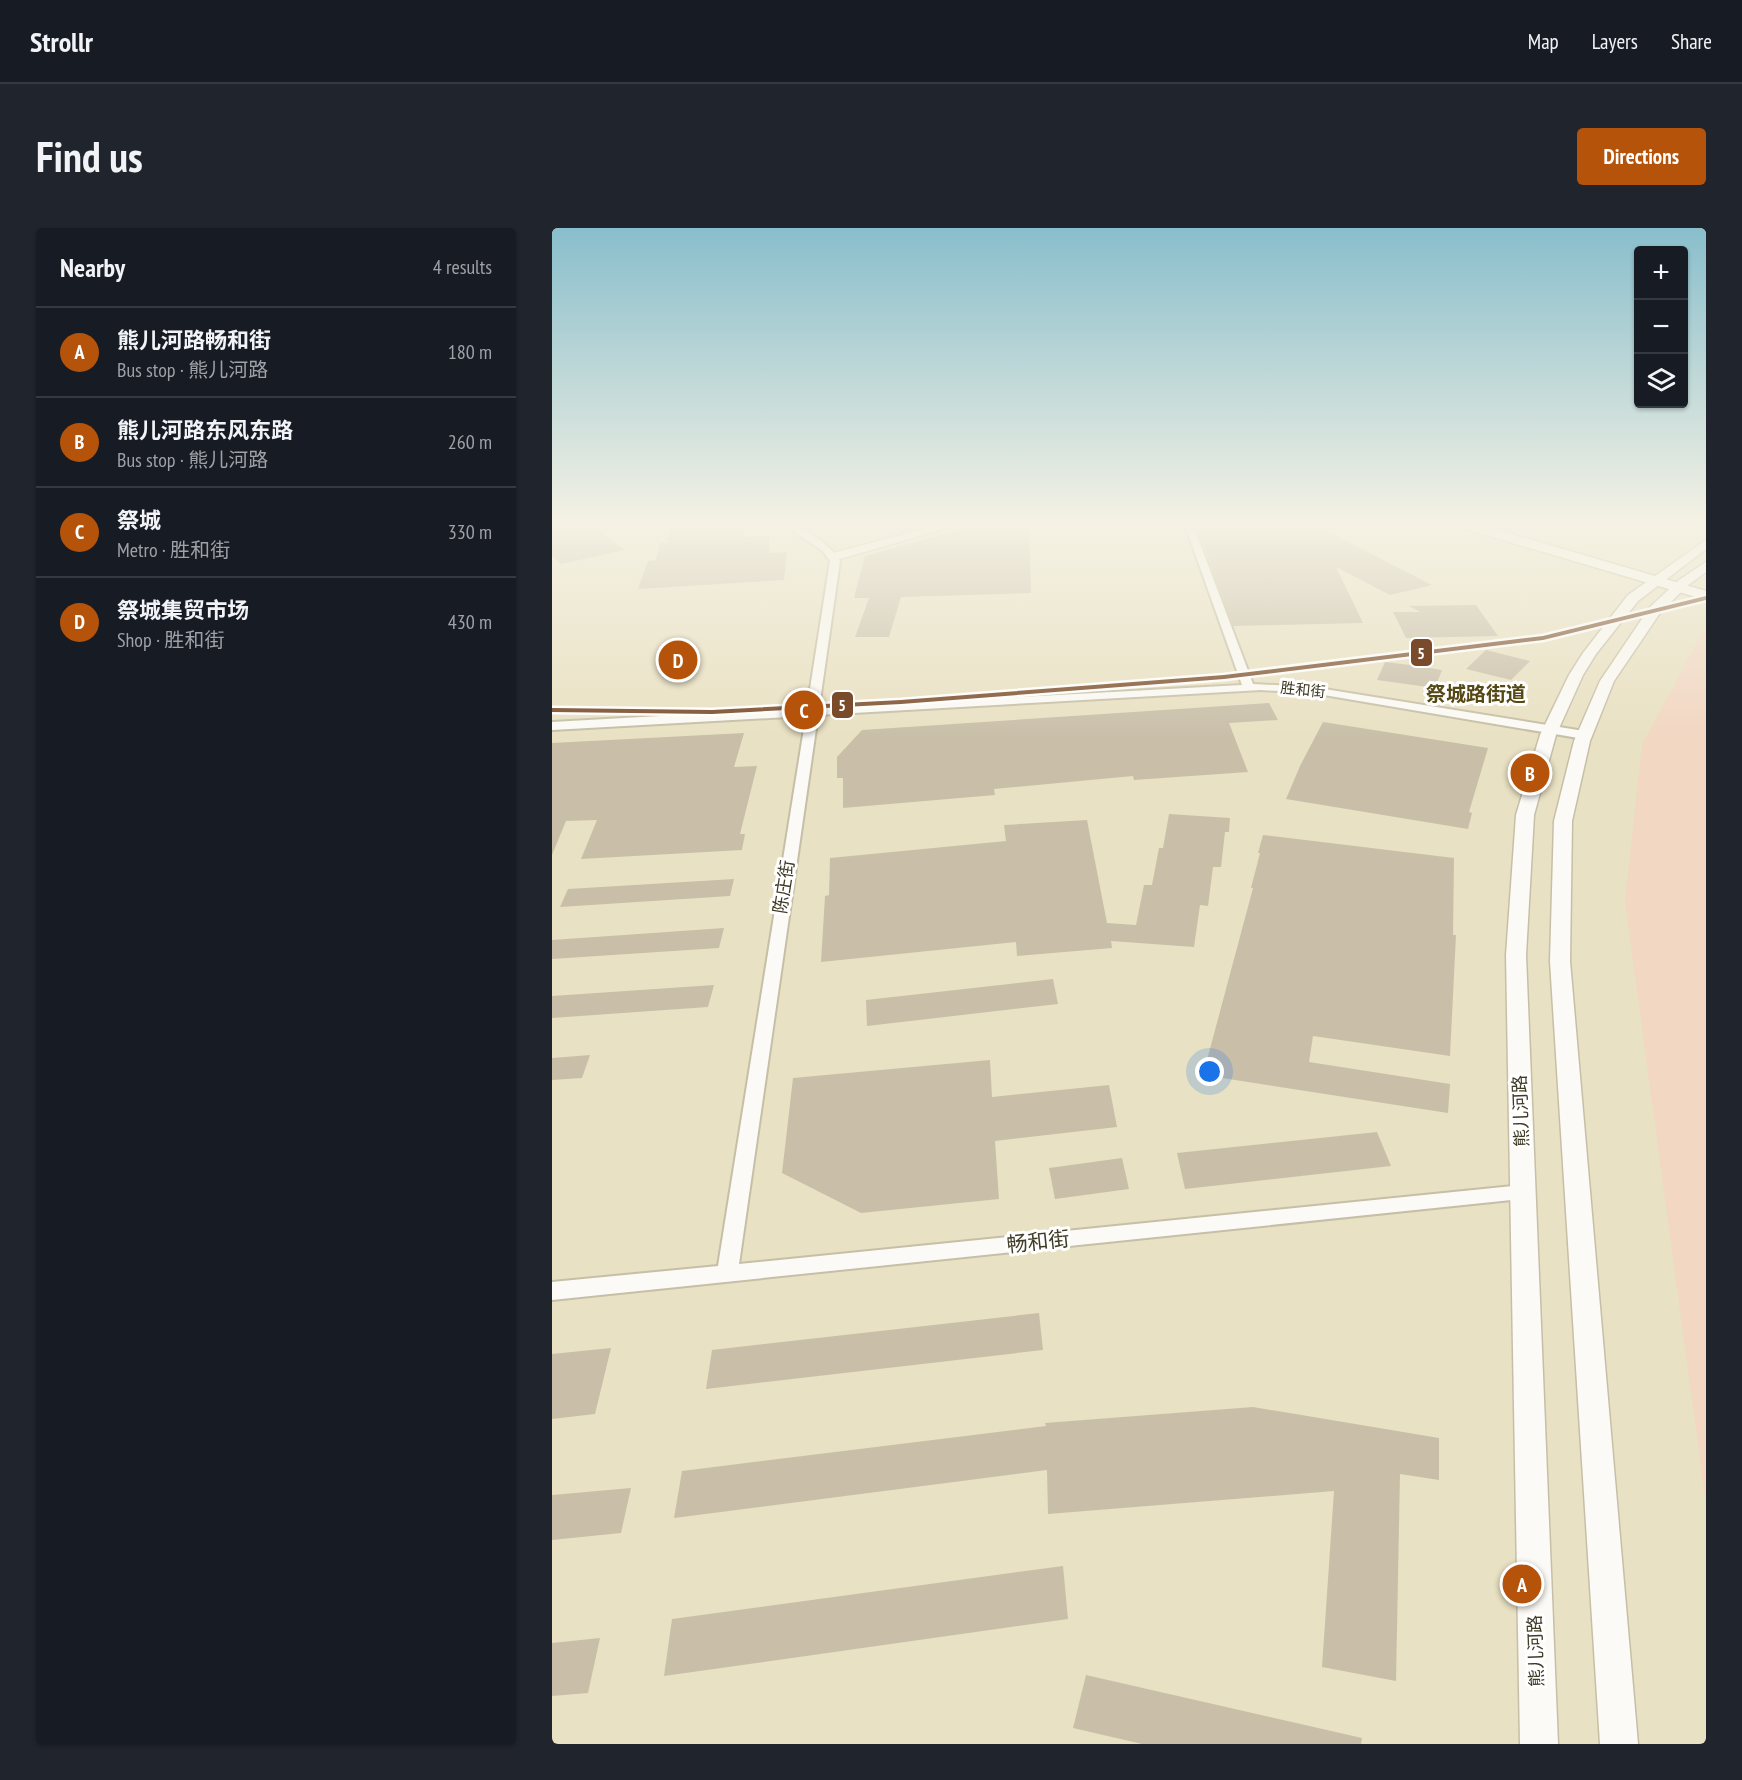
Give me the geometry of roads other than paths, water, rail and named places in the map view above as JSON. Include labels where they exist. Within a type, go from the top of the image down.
[{"type":"street","name":"陈庄街","points":[[727,1273],[830,596]]},
{"type":"street","points":[[1215,596],[1249,688]]},
{"type":"street","name":"熊儿河路","points":[[1539,1744],[1516,955],[1520,862],[1525,815],[1550,730],[1571,684],[1617,616],[1648,596]]},
{"type":"street","name":"熊儿河路","points":[[1619,1744],[1560,962],[1563,821],[1584,735],[1607,681],[1665,596]]},
{"type":"street","name":"胜和街","points":[[552,726],[1249,688],[1312,690],[1584,735]]},
{"type":"street","name":"畅和街","points":[[552,1291],[1523,1193]]},
{"type":"place","name":"祭城集贸市场","points":[[678,660]]},
{"type":"place","name":"祭城","points":[[804,710]]},
{"type":"place","name":"熊儿河路东风东路","points":[[1530,773]]},
{"type":"place","name":"熊儿河路畅和街","points":[[1522,1584]]},
{"type":"district","name":"祭城路街道","points":[[1476,694]]}]
